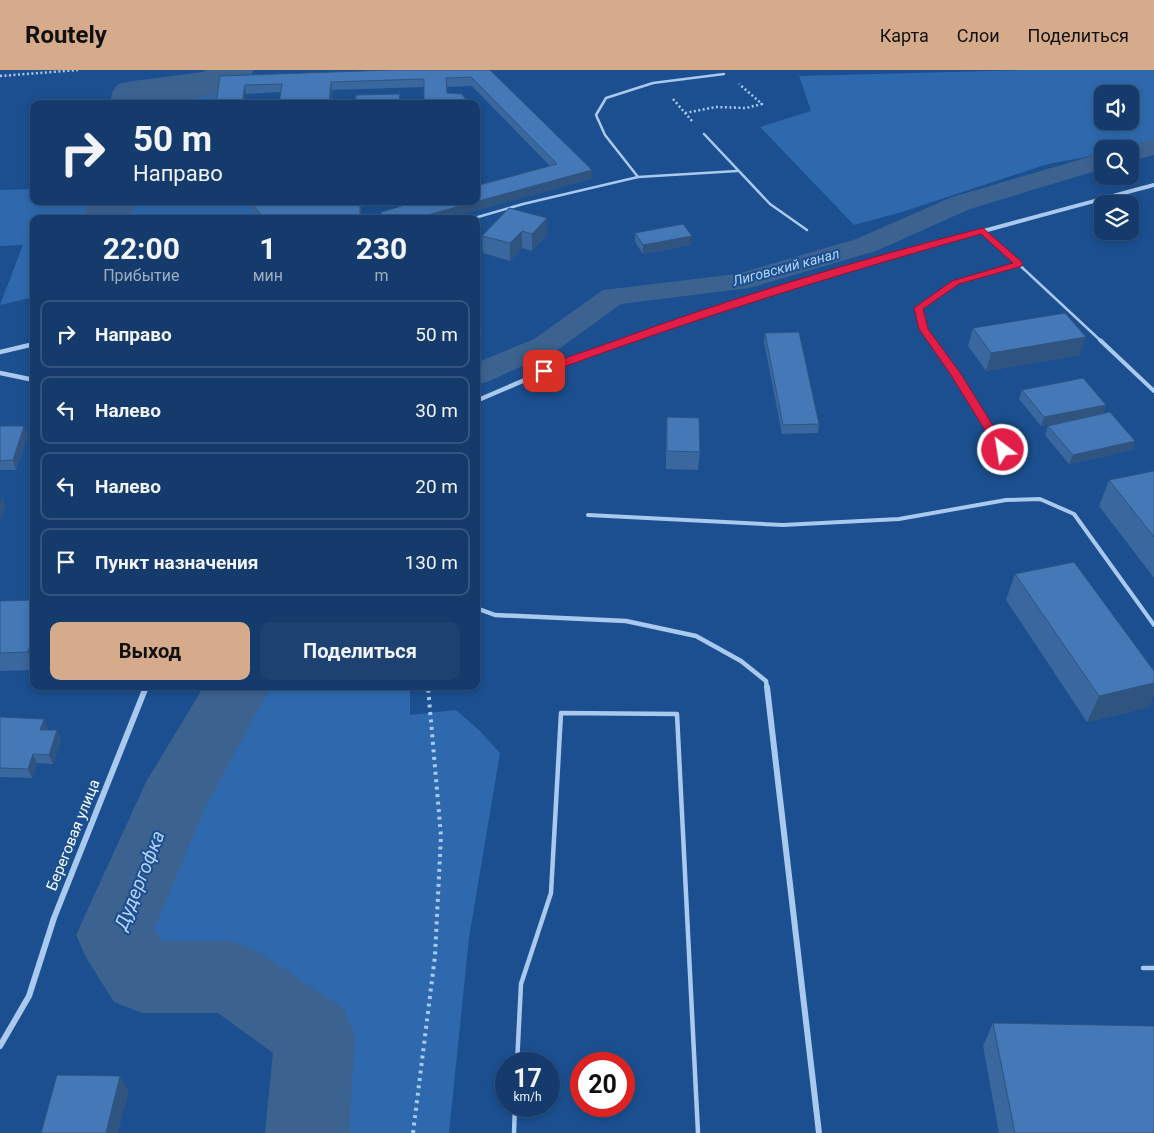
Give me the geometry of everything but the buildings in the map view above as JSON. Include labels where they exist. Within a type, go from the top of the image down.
[{"type":"street","points":[[480,400],[527,377],[569,360],[835,272],[1154,185]]},
{"type":"street","points":[[0,352],[30,345]]},
{"type":"street","points":[[0,373],[30,379]]},
{"type":"street","points":[[480,609],[495,615],[626,621],[696,636],[741,662],[766,681],[819,1133]]},
{"type":"street","name":"Береговая улица","points":[[0,1046],[30,996],[54,918],[144,690]]},
{"type":"lane","points":[[638,177],[605,135],[596,115],[606,98],[653,83],[724,74]]},
{"type":"lane","points":[[704,134],[770,204],[807,230]]},
{"type":"lane","points":[[480,216],[638,177],[737,171]]},
{"type":"lane","points":[[983,231],[1154,391]]},
{"type":"lane","points":[[1003,450],[956,374],[924,329],[918,308],[956,282],[1019,264]]},
{"type":"lane","points":[[588,515],[783,525],[899,518],[1006,500],[1040,499],[1074,514],[1126,589],[1154,625]]},
{"type":"lane","points":[[518,1052],[522,984],[551,894],[561,713],[677,714],[698,1133]]},
{"type":"lane","points":[[1143,968],[1154,968]]},
{"type":"lane","points":[[514,1133],[515,1117]]},
{"type":"path","points":[[0,76],[78,70]]},
{"type":"path","points":[[685,113],[716,108],[746,108],[762,104],[751,93],[724,74]]},
{"type":"path","points":[[653,83],[671,98],[704,134]]},
{"type":"path","points":[[413,1133],[435,956],[441,836],[428,690]]},
{"type":"shaded area","points":[[1026,70],[1154,70],[1154,140],[1139,144],[1139,140],[1094,140],[1094,155],[1048,164],[902,212],[854,225],[760,127],[811,111],[799,76]]},
{"type":"shaded area","points":[[222,84],[220,100],[141,100],[142,94]]},
{"type":"shaded area","points":[[30,189],[30,205],[107,205],[105,215],[30,215],[30,298],[0,305],[23,245],[0,246],[0,190]]},
{"type":"shaded area","points":[[121,205],[248,205],[256,215],[119,215]]},
{"type":"shaded area","points":[[249,690],[410,690],[410,715],[456,710],[480,731],[500,753],[469,938],[449,1133],[331,1133],[339,1042],[302,986],[233,969],[155,943],[146,928],[142,906],[156,860],[178,812],[227,738]]},
{"type":"waterway","name":"Дудергофка","points":[[132,100],[133,93],[214,83],[234,70]]},
{"type":"waterway","name":"Лиговский канал","points":[[1139,151],[1154,147]]},
{"type":"waterway","name":"Лиговский канал","points":[[480,373],[545,345],[613,296],[739,282],[866,245],[961,203],[1094,163]]},
{"type":"waterway","name":"Дудергофка","points":[[108,215],[110,205]]},
{"type":"waterway","name":"Дудергофка","points":[[236,690],[171,803],[114,935],[142,977],[231,977],[315,1036],[307,1133]]},
{"type":"route","points":[[544,371],[642,334],[835,272],[983,231],[1019,264],[956,282],[918,308],[924,329],[956,374],[1003,450]]}]
